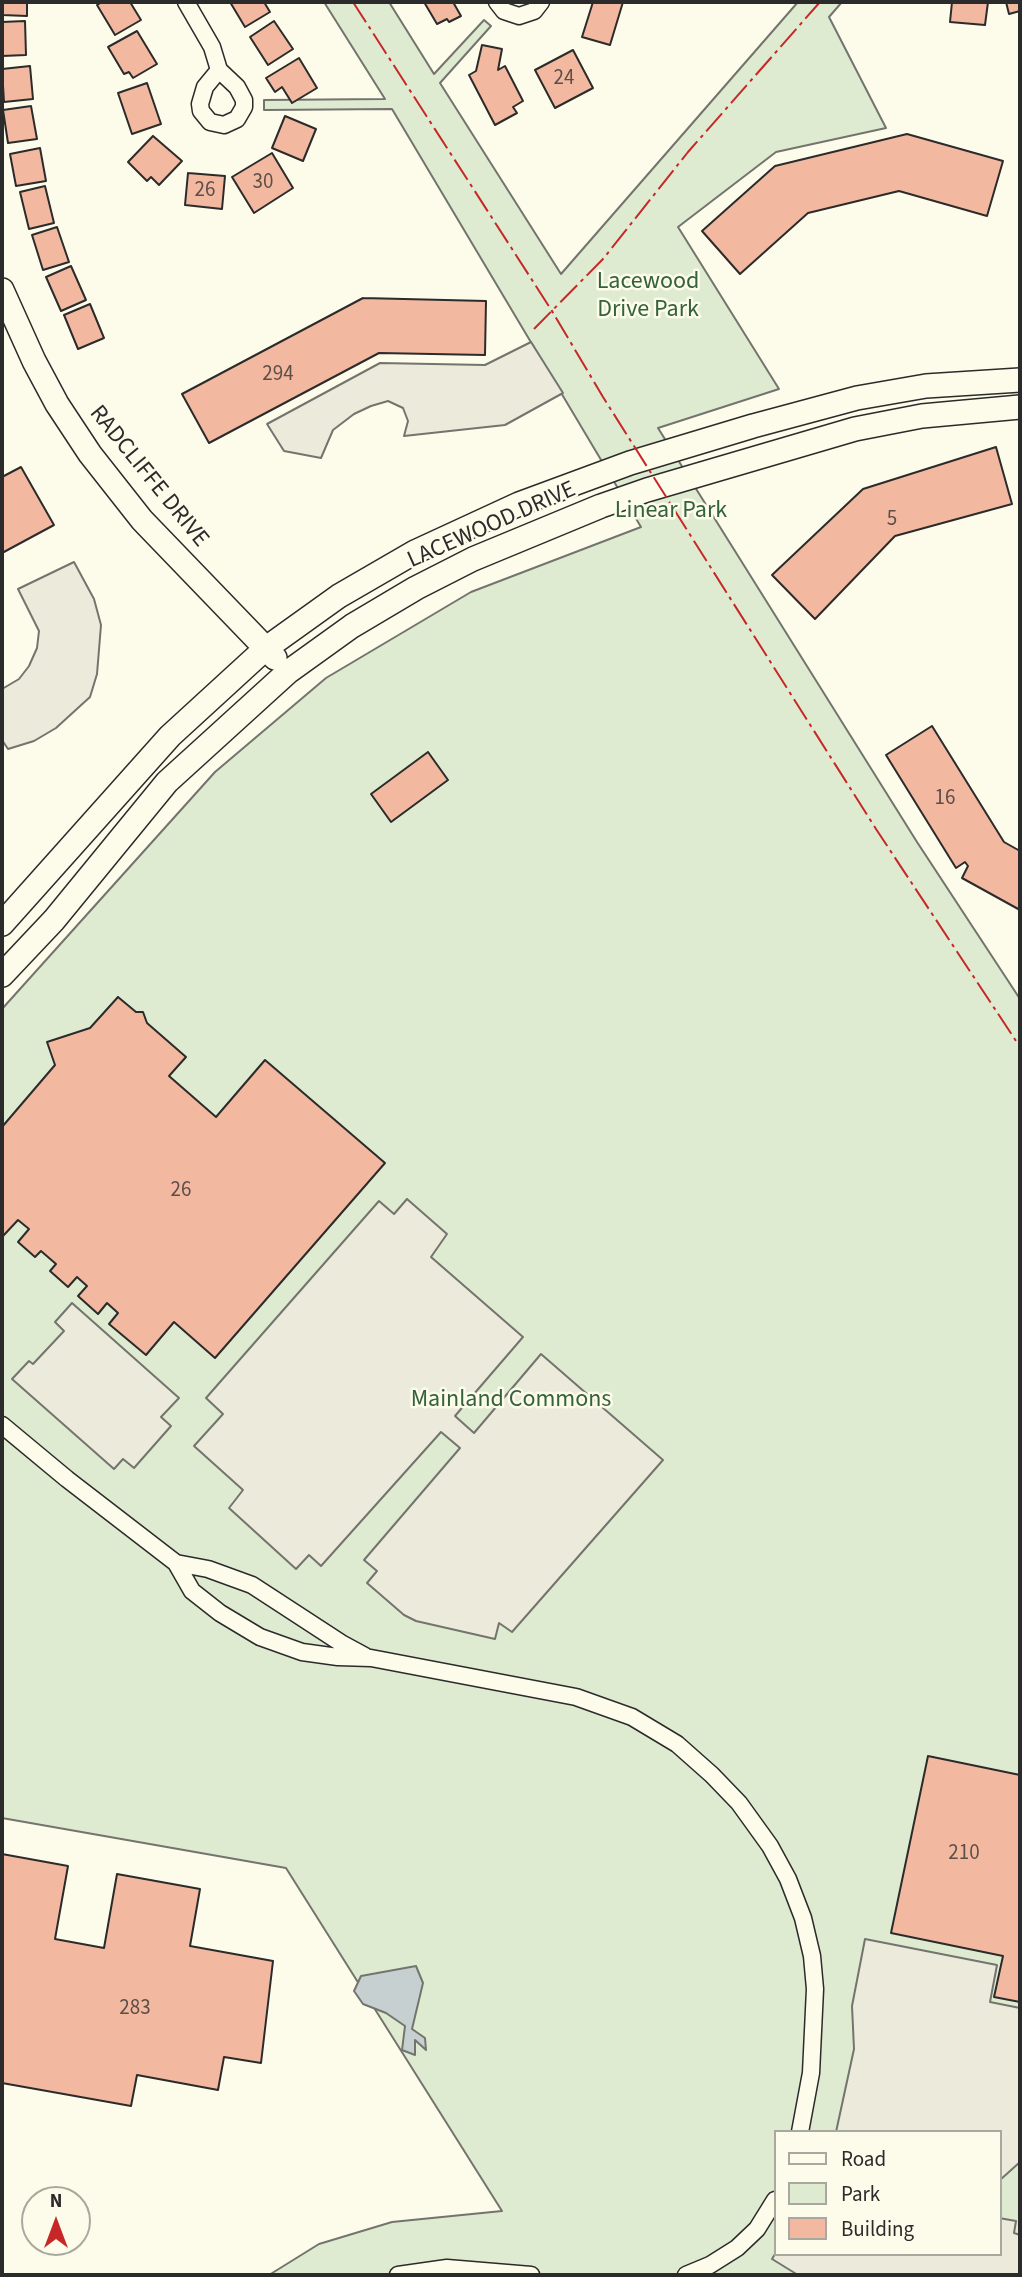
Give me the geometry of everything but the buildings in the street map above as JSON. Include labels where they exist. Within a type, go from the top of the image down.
[{"type":"main road","name":"RADCLIFFE DRIVE","points":[[2,290],[33,360],[57,404],[90,454],[142,520],[288,671]]},
{"type":"main road","name":"LACEWOOD DRIVE","points":[[2,924],[170,736],[265,649],[339,596],[415,552],[519,504],[630,463],[857,398],[935,385],[1020,380]]},
{"type":"main road","name":"LACEWOOD DRIVE","points":[[2,975],[54,919],[167,782],[288,671],[352,626],[416,588],[473,559],[601,506],[660,486],[855,429],[922,416],[1020,407]]},
{"type":"street","points":[[186,2],[212,47],[219,70]]},
{"type":"street","points":[[497,2],[504,11],[519,16],[534,11],[541,2]]},
{"type":"street","points":[[2,1425],[176,1563],[192,1591],[220,1613],[260,1637],[302,1652],[371,1658],[576,1697],[632,1717],[677,1744],[739,1803],[770,1846],[788,1879],[803,1918],[812,1956],[815,1989],[811,2073],[800,2130]]},
{"type":"street","points":[[176,1563],[208,1569],[252,1586],[341,1643],[371,1658]]},
{"type":"street","points":[[686,2275],[710,2265],[737,2248],[757,2229],[774,2202]]},
{"type":"street","points":[[398,2275],[447,2268],[531,2275]]},
{"type":"green space","name":"Mainland Commons","points":[[324,2],[389,2],[434,74],[484,20],[491,26],[440,83],[561,274],[798,2],[842,2],[829,17],[886,128],[776,152],[678,227],[779,389],[658,428],[917,842],[1020,999],[1020,2275],[269,2275],[319,2244],[392,2222],[502,2211],[286,1868],[2,1818],[2,1009],[215,772],[326,678],[471,592],[641,527],[392,109],[264,110],[264,100],[385,99]]},
{"type":"shaded area","points":[[531,342],[563,393],[505,425],[404,436],[408,421],[403,408],[388,401],[354,414],[333,430],[321,458],[284,451],[267,424],[380,363],[485,365]]},
{"type":"shaded area","points":[[74,562],[94,599],[101,625],[97,674],[90,697],[56,728],[34,741],[8,749],[2,740],[2,689],[19,679],[29,666],[37,648],[39,631],[18,589]]},
{"type":"shaded area","points":[[407,1199],[447,1234],[431,1257],[523,1337],[455,1416],[474,1433],[541,1354],[663,1460],[512,1632],[499,1623],[495,1639],[416,1621],[404,1615],[367,1583],[377,1571],[364,1560],[460,1448],[441,1432],[321,1566],[309,1555],[296,1569],[229,1508],[243,1490],[194,1446],[223,1414],[206,1398],[379,1201],[394,1214]]},
{"type":"shaded area","points":[[72,1303],[179,1398],[161,1417],[171,1426],[134,1468],[123,1459],[114,1469],[12,1379],[29,1361],[33,1364],[64,1331],[55,1322]]},
{"type":"shaded area","points":[[865,1939],[997,1965],[990,2002],[1020,2008],[1020,2162],[1001,2179],[1001,2130],[836,2130],[854,2049],[852,2006]]},
{"type":"shaded area","points":[[416,1966],[423,1983],[412,2029],[425,2038],[426,2050],[415,2040],[415,2055],[402,2050],[405,2026],[386,2013],[363,2004],[354,1991],[361,1976]]},
{"type":"shaded area","points":[[1001,2218],[1016,2221],[1014,2233],[1020,2235],[1020,2275],[798,2275],[772,2259],[774,2256],[1001,2256]]},
{"type":"power","points":[[353,2],[552,311],[603,397],[876,829],[1020,1047]]},
{"type":"power","points":[[534,329],[603,259],[688,152],[820,2]]},
{"type":"park label","name":"Lacewood Drive Park","points":[[648,297]]},
{"type":"park label","name":"Linear Park","points":[[671,512]]}]
